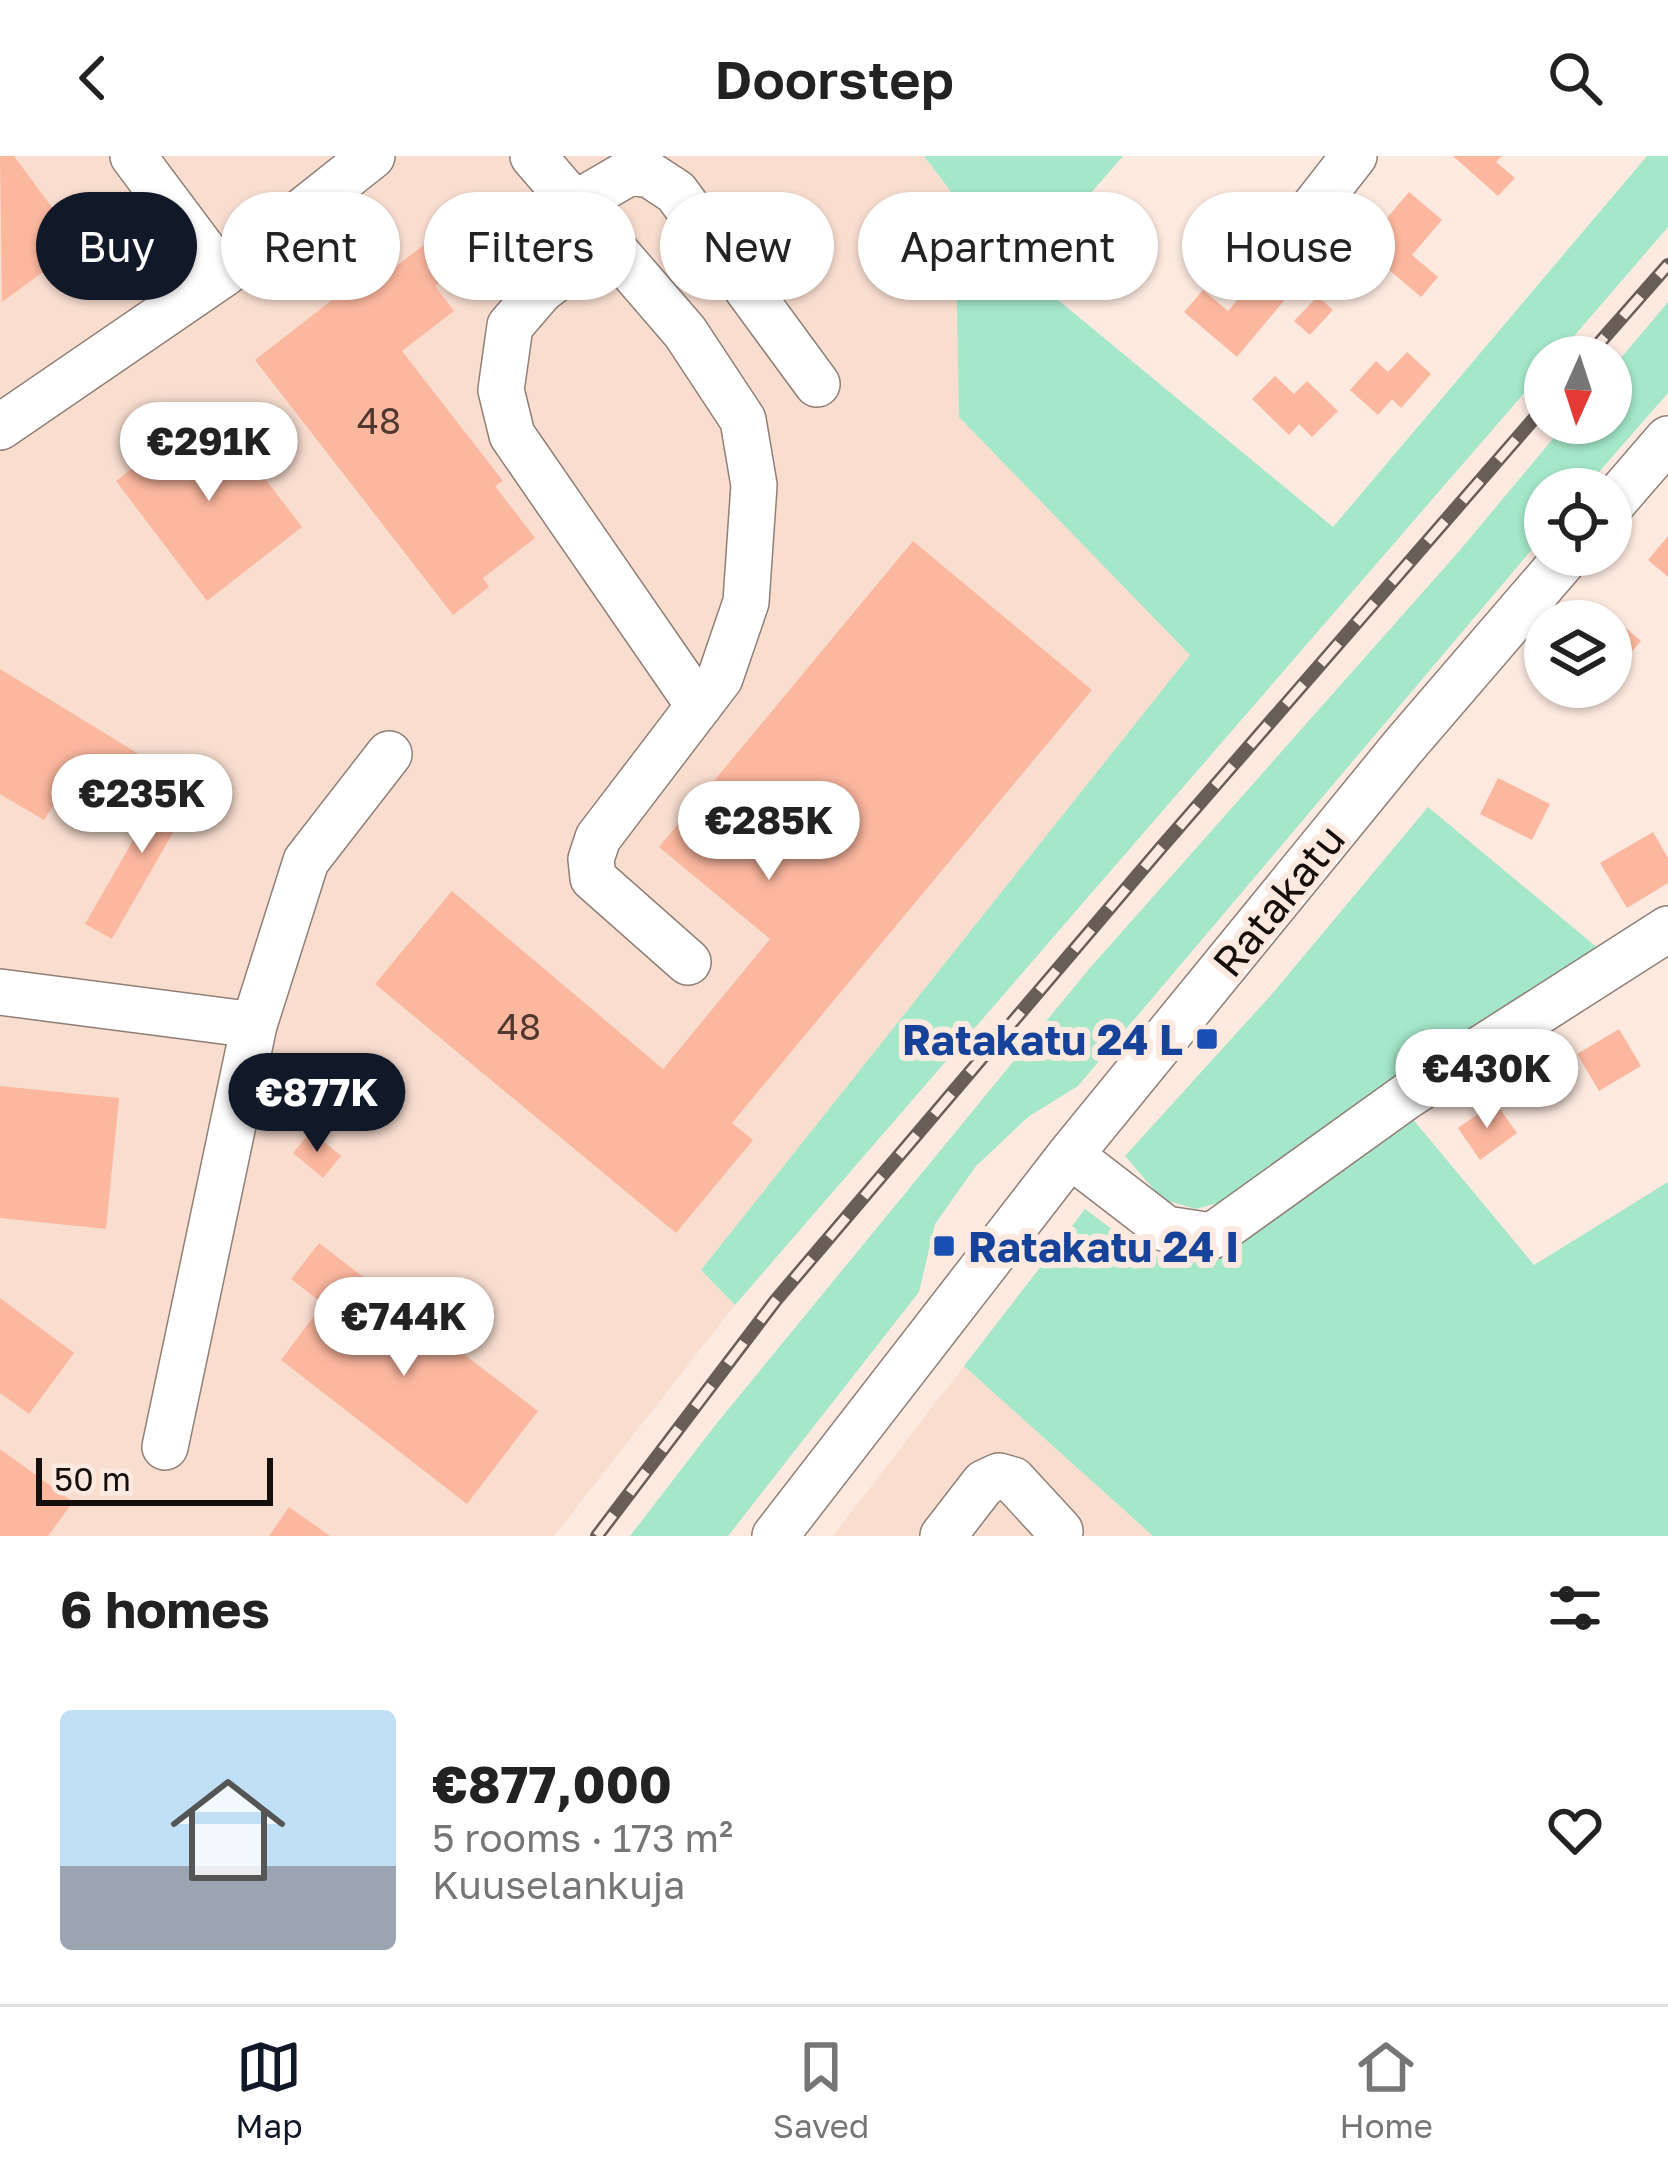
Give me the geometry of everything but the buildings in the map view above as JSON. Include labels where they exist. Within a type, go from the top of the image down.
[{"type":"street","points":[[133,156],[221,274]]},
{"type":"street","points":[[327,192],[372,156]]},
{"type":"street","points":[[533,156],[564,192]]},
{"type":"street","points":[[1326,192],[1354,156]]},
{"type":"street","points":[[595,192],[629,172],[650,175],[676,192],[817,384]]},
{"type":"street","points":[[0,427],[221,276]]},
{"type":"street","points":[[636,276],[685,332],[743,420],[754,484],[746,602],[720,678],[598,838],[591,859],[592,878],[688,962]]},
{"type":"street","points":[[532,300],[510,326],[501,390],[512,435],[699,706]]},
{"type":"street","points":[[1632,482],[1668,440]]},
{"type":"street","name":"Ratakatu","points":[[776,1536],[1070,1155],[1402,747],[1550,576]]},
{"type":"street","points":[[165,1447],[254,1025],[306,861],[389,754]]},
{"type":"street","points":[[1070,1155],[1166,1229],[1212,1236],[1407,1096],[1668,929]]},
{"type":"street","points":[[0,992],[254,1025]]},
{"type":"street","points":[[943,1536],[984,1483],[999,1476],[1013,1480],[1060,1532]]},
{"type":"shaded area","points":[[0,156],[924,156],[951,192],[858,192],[858,300],[957,300],[960,417],[1191,654],[701,1270],[735,1305],[554,1536],[0,1536]]},
{"type":"shaded area","points":[[964,1366],[1153,1536],[833,1536]]},
{"type":"green space","points":[[924,156],[1123,156],[1092,192],[951,192]]},
{"type":"green space","points":[[1647,156],[1668,156],[1668,227],[1574,336],[1524,336],[1524,393],[735,1305],[701,1270],[1190,655],[959,417],[957,300],[1058,300],[1333,527]]},
{"type":"green space","points":[[1668,302],[1668,393],[1632,434],[1632,345]]},
{"type":"green space","points":[[1548,444],[1623,444],[1602,468],[1528,468]]},
{"type":"green space","points":[[1524,473],[1524,559],[1078,1086],[1028,1117],[976,1166],[935,1224],[919,1292],[728,1536],[630,1536],[1089,969]]},
{"type":"green space","points":[[1428,807],[1599,949],[1236,1198],[1196,1209],[1162,1199],[1125,1156],[1272,994]]},
{"type":"green space","points":[[1411,1117],[1534,1265],[1668,1182],[1668,1536],[1153,1536],[964,1366],[1085,1209],[1149,1257],[1218,1258]]},
{"type":"railway","points":[[1605,336],[1668,265]]},
{"type":"railway","points":[[597,1536],[776,1300],[1524,430]]},
{"type":"place","name":"Ratakatu 24 L","points":[[1207,1039]]},
{"type":"place","name":"Ratakatu 24 I","points":[[944,1246]]}]
